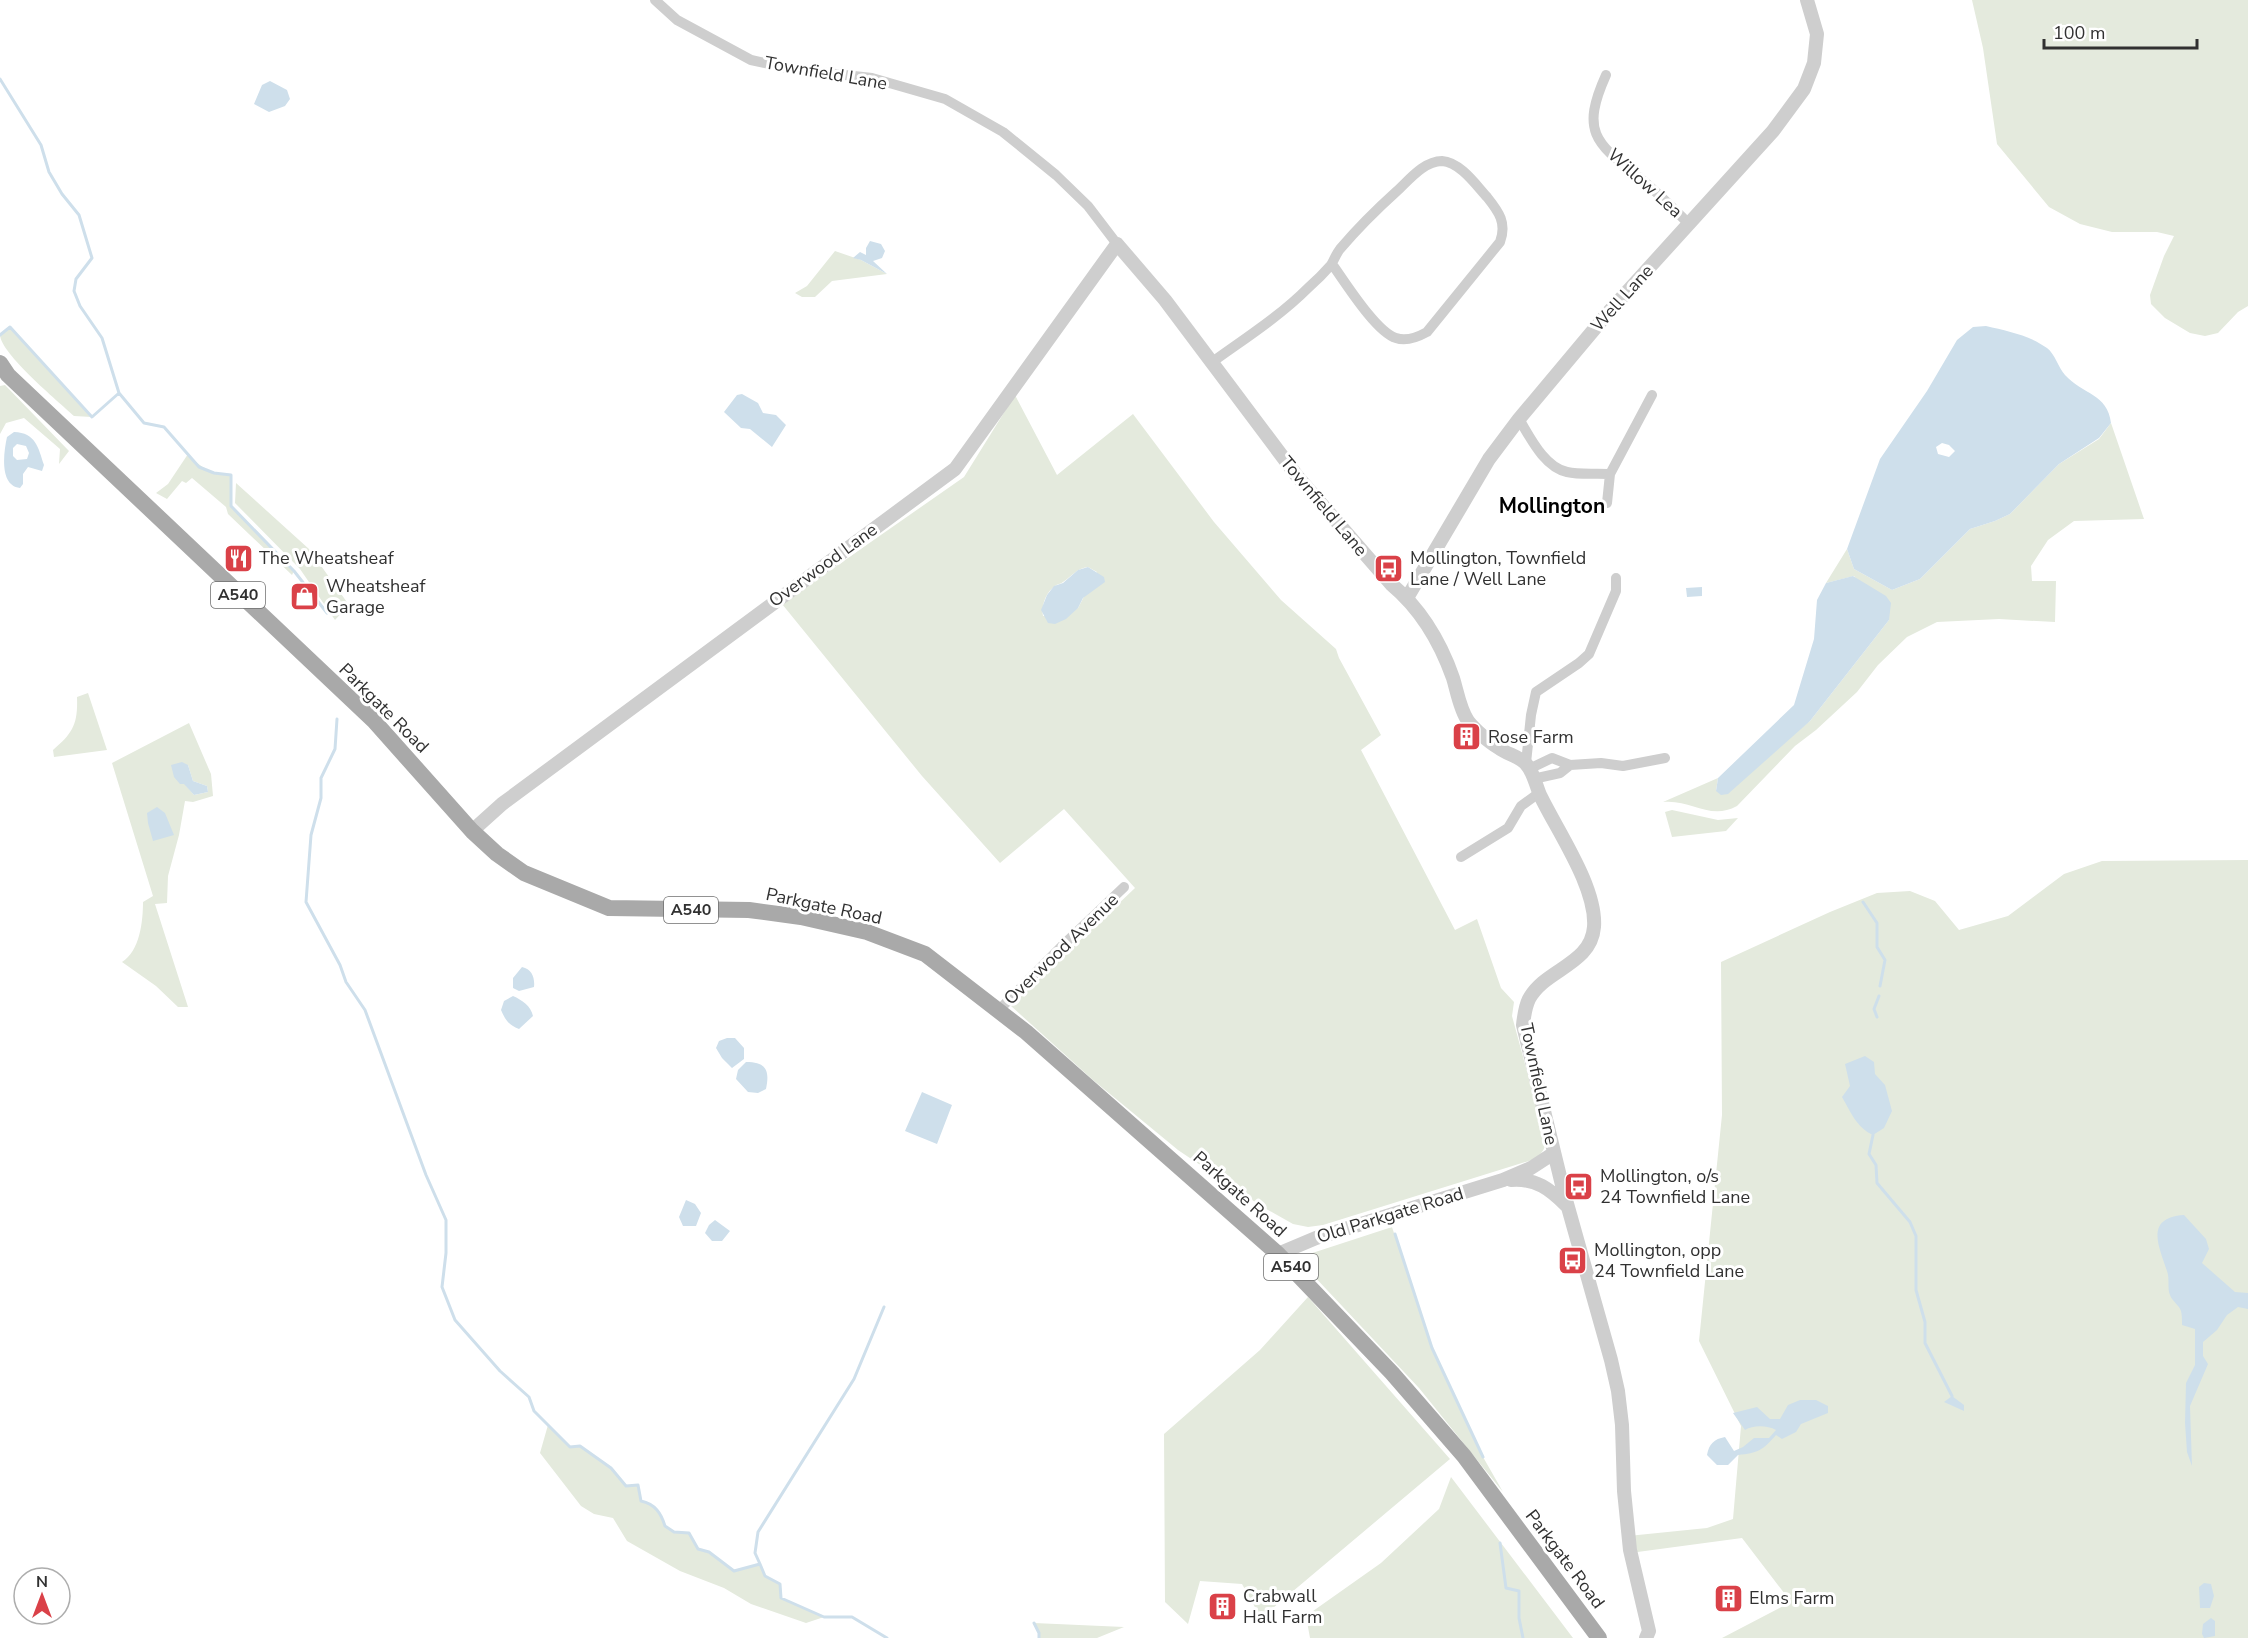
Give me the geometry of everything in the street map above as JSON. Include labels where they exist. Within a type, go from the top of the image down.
[{"type":"main road","name":"Parkgate Road","points":[[3,372],[374,722],[472,831],[524,873],[609,908],[749,910],[832,923],[899,943],[925,954],[1026,1032],[1278,1254],[1392,1373],[1464,1456],[1599,1638]]},
{"type":"street","name":"Townfield Lane","points":[[655,0],[677,20],[752,60],[791,69],[872,78],[945,99],[1002,132],[1056,174],[1088,206],[1165,300],[1297,476],[1391,584],[1424,617],[1447,662],[1467,720],[1497,748],[1530,770],[1539,793],[1577,866],[1592,907],[1594,925],[1589,945],[1581,955],[1546,979],[1535,990],[1525,1008],[1523,1025],[1567,1206],[1618,1391],[1629,1544],[1649,1631],[1646,1638]]},
{"type":"street","name":"Well Lane","points":[[1407,598],[1489,459],[1518,419],[1607,314],[1773,131],[1803,89],[1814,63],[1817,34],[1807,0]]},
{"type":"street","name":"Willow Lea","points":[[1606,75],[1596,98],[1593,120],[1598,137],[1609,154],[1656,192],[1689,224]]},
{"type":"street","points":[[1211,363],[1274,318],[1332,264],[1338,251],[1380,206],[1421,169],[1431,164],[1442,161],[1454,165],[1473,180],[1503,219],[1504,227],[1500,242],[1427,332],[1416,338],[1397,338],[1387,334],[1374,321],[1332,264]]},
{"type":"street","name":"Overwood Lane","points":[[472,831],[502,804],[955,469],[1117,244]]},
{"type":"street","points":[[1607,503],[1610,474],[1652,395]]},
{"type":"street","points":[[1518,419],[1551,464],[1566,472],[1610,474]]},
{"type":"street","points":[[1530,770],[1531,715],[1536,692],[1589,654],[1616,591],[1616,578]]},
{"type":"street","points":[[1530,770],[1552,758],[1570,765],[1601,763],[1623,766],[1641,758],[1665,758]]},
{"type":"street","points":[[1530,770],[1560,773],[1570,765]]},
{"type":"street","points":[[1461,857],[1508,828],[1521,807],[1539,793]]},
{"type":"street","name":"Overwood Avenue","points":[[998,1011],[1124,887]]},
{"type":"street","name":"Old Parkgate Road","points":[[1278,1254],[1326,1234],[1503,1180],[1532,1168],[1554,1153]]},
{"type":"street","name":"Old Parkgate Road","points":[[1503,1180],[1535,1181],[1550,1189],[1567,1206]]},
{"type":"shaded area","points":[[1972,0],[2248,0],[2248,306],[2238,312],[2218,333],[2205,336],[2190,333],[2165,318],[2151,304],[2150,295],[2174,236],[2157,232],[2112,232],[2080,224],[2049,207],[1997,144],[1983,48]]},
{"type":"shaded area","points":[[835,251],[861,260],[887,274],[832,281],[815,297],[802,297],[795,293],[807,286]]},
{"type":"shaded area","points":[[10,327],[92,417],[74,416],[20,365],[10,354],[0,335]]},
{"type":"shaded area","points":[[5,385],[69,451],[59,464],[60,449],[24,418],[6,423],[0,434],[0,386]]},
{"type":"shaded area","points":[[1015,395],[1057,475],[1133,414],[1214,522],[1281,600],[1336,649],[1381,735],[1361,750],[1455,930],[1477,919],[1501,988],[1514,1002],[1512,1016],[1545,1138],[1544,1149],[1538,1156],[1532,1160],[1323,1225],[1308,1227],[1293,1224],[1261,1206],[1178,1150],[1093,1080],[1011,1006],[1135,888],[1064,809],[1000,863],[922,776],[782,604],[964,477]],"holes":[[[1088,567],[1097,572],[1078,608],[1043,616],[1045,600],[1055,586],[1084,568]]]},
{"type":"shaded area","points":[[2111,423],[2144,519],[2074,521],[2048,540],[2031,566],[2032,581],[2056,581],[2055,622],[1999,619],[1937,622],[1907,637],[1878,665],[1857,692],[1795,746],[1737,806],[1727,810],[1709,811],[1683,803],[1663,802],[1718,778],[1716,791],[1810,721],[1889,620],[1854,576],[1826,583],[1847,549],[1854,569],[1892,590],[1920,579],[1970,529],[2010,514],[2059,464],[2099,439]]},
{"type":"shaded area","points":[[188,454],[207,469],[231,475],[232,506],[294,571],[292,575],[228,514],[226,507],[192,478],[186,483],[182,481],[167,499],[156,493],[168,484]]},
{"type":"shaded area","points":[[236,483],[309,549],[349,605],[335,620],[300,569],[235,503]]},
{"type":"shaded area","points":[[88,693],[107,750],[54,757],[53,750],[73,727],[77,697]]},
{"type":"shaded area","points":[[189,723],[211,774],[213,796],[193,802],[185,801],[168,876],[167,903],[155,904],[188,1007],[178,1007],[156,986],[122,962],[133,951],[137,943],[143,902],[153,896],[112,763]],"holes":[[[188,765],[193,781],[207,786],[208,792],[194,795],[184,783]]]},
{"type":"shaded area","points":[[1672,810],[1718,820],[1738,818],[1726,831],[1672,837],[1665,812]]},
{"type":"shaded area","points":[[2248,860],[2248,1638],[1722,1638],[1791,1602],[1742,1538],[1630,1553],[1628,1536],[1707,1528],[1733,1519],[1741,1426],[1699,1341],[1722,1115],[1721,962],[1877,893],[1910,891],[1935,901],[1959,930],[2008,916],[2064,874],[2102,861]]},
{"type":"shaded area","points":[[1392,1227],[1432,1348],[1483,1457],[1503,1492],[1419,1388],[1297,1258]]},
{"type":"shaded area","points":[[1308,1297],[1450,1459],[1261,1618],[1242,1584],[1200,1581],[1188,1624],[1165,1602],[1164,1434],[1260,1350]]},
{"type":"shaded area","points":[[548,1425],[570,1447],[580,1446],[611,1468],[626,1486],[638,1485],[641,1501],[650,1504],[665,1526],[674,1532],[689,1533],[698,1549],[709,1552],[734,1571],[760,1564],[766,1576],[780,1584],[781,1598],[824,1617],[806,1623],[751,1604],[724,1588],[680,1571],[627,1541],[613,1518],[594,1514],[581,1506],[540,1453]]},
{"type":"shaded area","points":[[1451,1477],[1573,1638],[1310,1638],[1306,1616],[1381,1563],[1439,1509]]},
{"type":"shaded area","points":[[1034,1623],[1124,1627],[1097,1638],[1039,1638]]},
{"type":"water","points":[[270,81],[287,90],[290,99],[285,106],[269,112],[254,104],[262,85]]},
{"type":"water","points":[[870,241],[881,244],[885,251],[882,258],[873,261],[887,274],[853,258],[860,252],[866,255],[866,248]]},
{"type":"water","points":[[1986,326],[2010,332],[2047,348],[2065,375],[2100,400],[2109,413],[2111,423],[2099,438],[2059,464],[2010,514],[1970,529],[1920,579],[1892,590],[1854,569],[1847,549],[1880,459],[1927,391],[1957,340],[1973,327]],"holes":[[[1942,443],[1949,445],[1955,451],[1949,457],[1938,454],[1936,447]]]},
{"type":"water","points":[[742,394],[758,403],[763,413],[776,415],[786,425],[772,447],[750,429],[741,428],[724,412],[737,395]]},
{"type":"water","points":[[14,432],[32,438],[38,447],[44,465],[42,471],[28,467],[23,474],[23,484],[20,488],[9,482],[6,476],[4,461],[7,437]],"holes":[[[17,444],[26,446],[29,453],[27,459],[17,460],[13,456],[13,448]]]},
{"type":"water","points":[[1088,567],[1104,577],[1105,582],[1083,598],[1078,608],[1066,619],[1055,624],[1048,623],[1041,610],[1047,595],[1054,586],[1063,583],[1078,570]]},
{"type":"water","points":[[1853,576],[1886,596],[1891,603],[1889,620],[1810,721],[1728,794],[1721,795],[1716,791],[1718,778],[1794,705],[1814,639],[1817,600],[1826,583]]},
{"type":"water","points":[[1702,587],[1702,596],[1687,597],[1686,588]]},
{"type":"water","points":[[182,762],[188,765],[193,781],[207,786],[208,792],[194,795],[184,784],[180,784],[174,777],[171,765]]},
{"type":"water","points":[[157,807],[165,813],[174,835],[153,841],[147,813]]},
{"type":"water","points":[[522,967],[532,974],[534,987],[519,991],[513,988],[513,978]]},
{"type":"water","points":[[513,996],[526,1004],[533,1016],[519,1029],[507,1021],[501,1010],[504,1001]]},
{"type":"water","points":[[735,1038],[744,1048],[744,1059],[732,1068],[716,1048],[719,1041]]},
{"type":"water","points":[[1865,1056],[1874,1062],[1875,1074],[1885,1085],[1892,1111],[1884,1128],[1873,1135],[1858,1124],[1842,1097],[1850,1086],[1845,1064]]},
{"type":"water","points":[[746,1062],[753,1062],[765,1068],[767,1072],[766,1089],[758,1093],[748,1092],[736,1079],[738,1070]]},
{"type":"water","points":[[922,1092],[952,1105],[937,1144],[905,1131]]},
{"type":"water","points":[[686,1200],[695,1204],[701,1213],[696,1226],[683,1226],[679,1217]]},
{"type":"water","points":[[2184,1215],[2206,1239],[2209,1249],[2202,1263],[2235,1292],[2248,1293],[2248,1309],[2238,1307],[2227,1315],[2217,1330],[2203,1342],[2203,1356],[2208,1364],[2190,1406],[2192,1466],[2187,1452],[2185,1423],[2186,1383],[2195,1365],[2195,1329],[2182,1325],[2181,1311],[2170,1295],[2168,1274],[2158,1243],[2159,1227],[2163,1222],[2171,1217]]},
{"type":"water","points":[[715,1220],[730,1231],[722,1241],[712,1241],[705,1233]]},
{"type":"water","points":[[1952,1396],[1964,1405],[1964,1411],[1944,1402]]},
{"type":"water","points":[[1800,1400],[1816,1400],[1828,1406],[1828,1413],[1801,1424],[1796,1432],[1782,1439],[1776,1435],[1760,1450],[1738,1455],[1728,1465],[1717,1465],[1707,1455],[1713,1443],[1721,1438],[1725,1437],[1734,1451],[1754,1438],[1769,1438],[1776,1430],[1760,1426],[1745,1430],[1733,1413],[1757,1407],[1770,1419],[1780,1419],[1788,1405]]},
{"type":"water","points":[[2204,1583],[2211,1584],[2214,1596],[2210,1608],[2200,1608],[2199,1587]]},
{"type":"water","points":[[2211,1618],[2215,1621],[2215,1636],[2204,1638],[2203,1624]]},
{"type":"waterway","points":[[0,79],[41,145],[49,172],[62,194],[79,215],[92,258],[76,279],[74,291],[80,306],[102,338],[119,393],[144,423],[164,427],[199,467],[214,473],[231,475],[231,506],[294,571],[327,613]]},
{"type":"waterway","points":[[0,335],[10,327],[92,417],[119,393]]},
{"type":"waterway","points":[[337,719],[335,749],[321,778],[321,798],[311,835],[306,902],[340,965],[346,982],[365,1010],[426,1175],[446,1220],[446,1253],[442,1287],[455,1320],[500,1371],[529,1397],[534,1411],[570,1447],[580,1446],[611,1468],[626,1486],[638,1485],[641,1501],[657,1510],[665,1526],[674,1532],[689,1533],[698,1549],[709,1552],[734,1571],[760,1564],[765,1576],[780,1584],[781,1598],[824,1617],[852,1617],[887,1638]]},
{"type":"waterway","points":[[1863,902],[1877,923],[1877,947],[1885,960],[1880,986]]},
{"type":"waterway","points":[[1877,1017],[1874,1009],[1879,996]]},
{"type":"waterway","points":[[1873,1135],[1869,1154],[1876,1165],[1877,1183],[1910,1222],[1916,1236],[1916,1290],[1925,1322],[1925,1343],[1952,1396]]},
{"type":"waterway","points":[[1395,1234],[1432,1348],[1483,1457]]},
{"type":"waterway","points":[[760,1564],[755,1553],[758,1532],[854,1379],[884,1307]]},
{"type":"waterway","points":[[1500,1543],[1506,1588],[1519,1591],[1519,1618],[1523,1638]]},
{"type":"waterway","points":[[1034,1623],[1039,1638]]},
{"type":"place","name":"The Wheatsheaf","points":[[238,558]]},
{"type":"place","name":"Mollington, Townfield Lane / Well Lane","points":[[1389,568]]},
{"type":"place","name":"Wheatsheaf Garage","points":[[305,596]]},
{"type":"place","name":"Rose Farm","points":[[1467,737]]},
{"type":"place","name":"Mollington, o/s 24 Townfield Lane","points":[[1579,1186]]},
{"type":"place","name":"Mollington, opp 24 Townfield Lane","points":[[1573,1260]]},
{"type":"place","name":"Elms Farm","points":[[1728,1598]]},
{"type":"place","name":"Crabwall Hall Farm","points":[[1222,1606]]},
{"type":"district","name":"Mollington","points":[[1552,506]]}]
